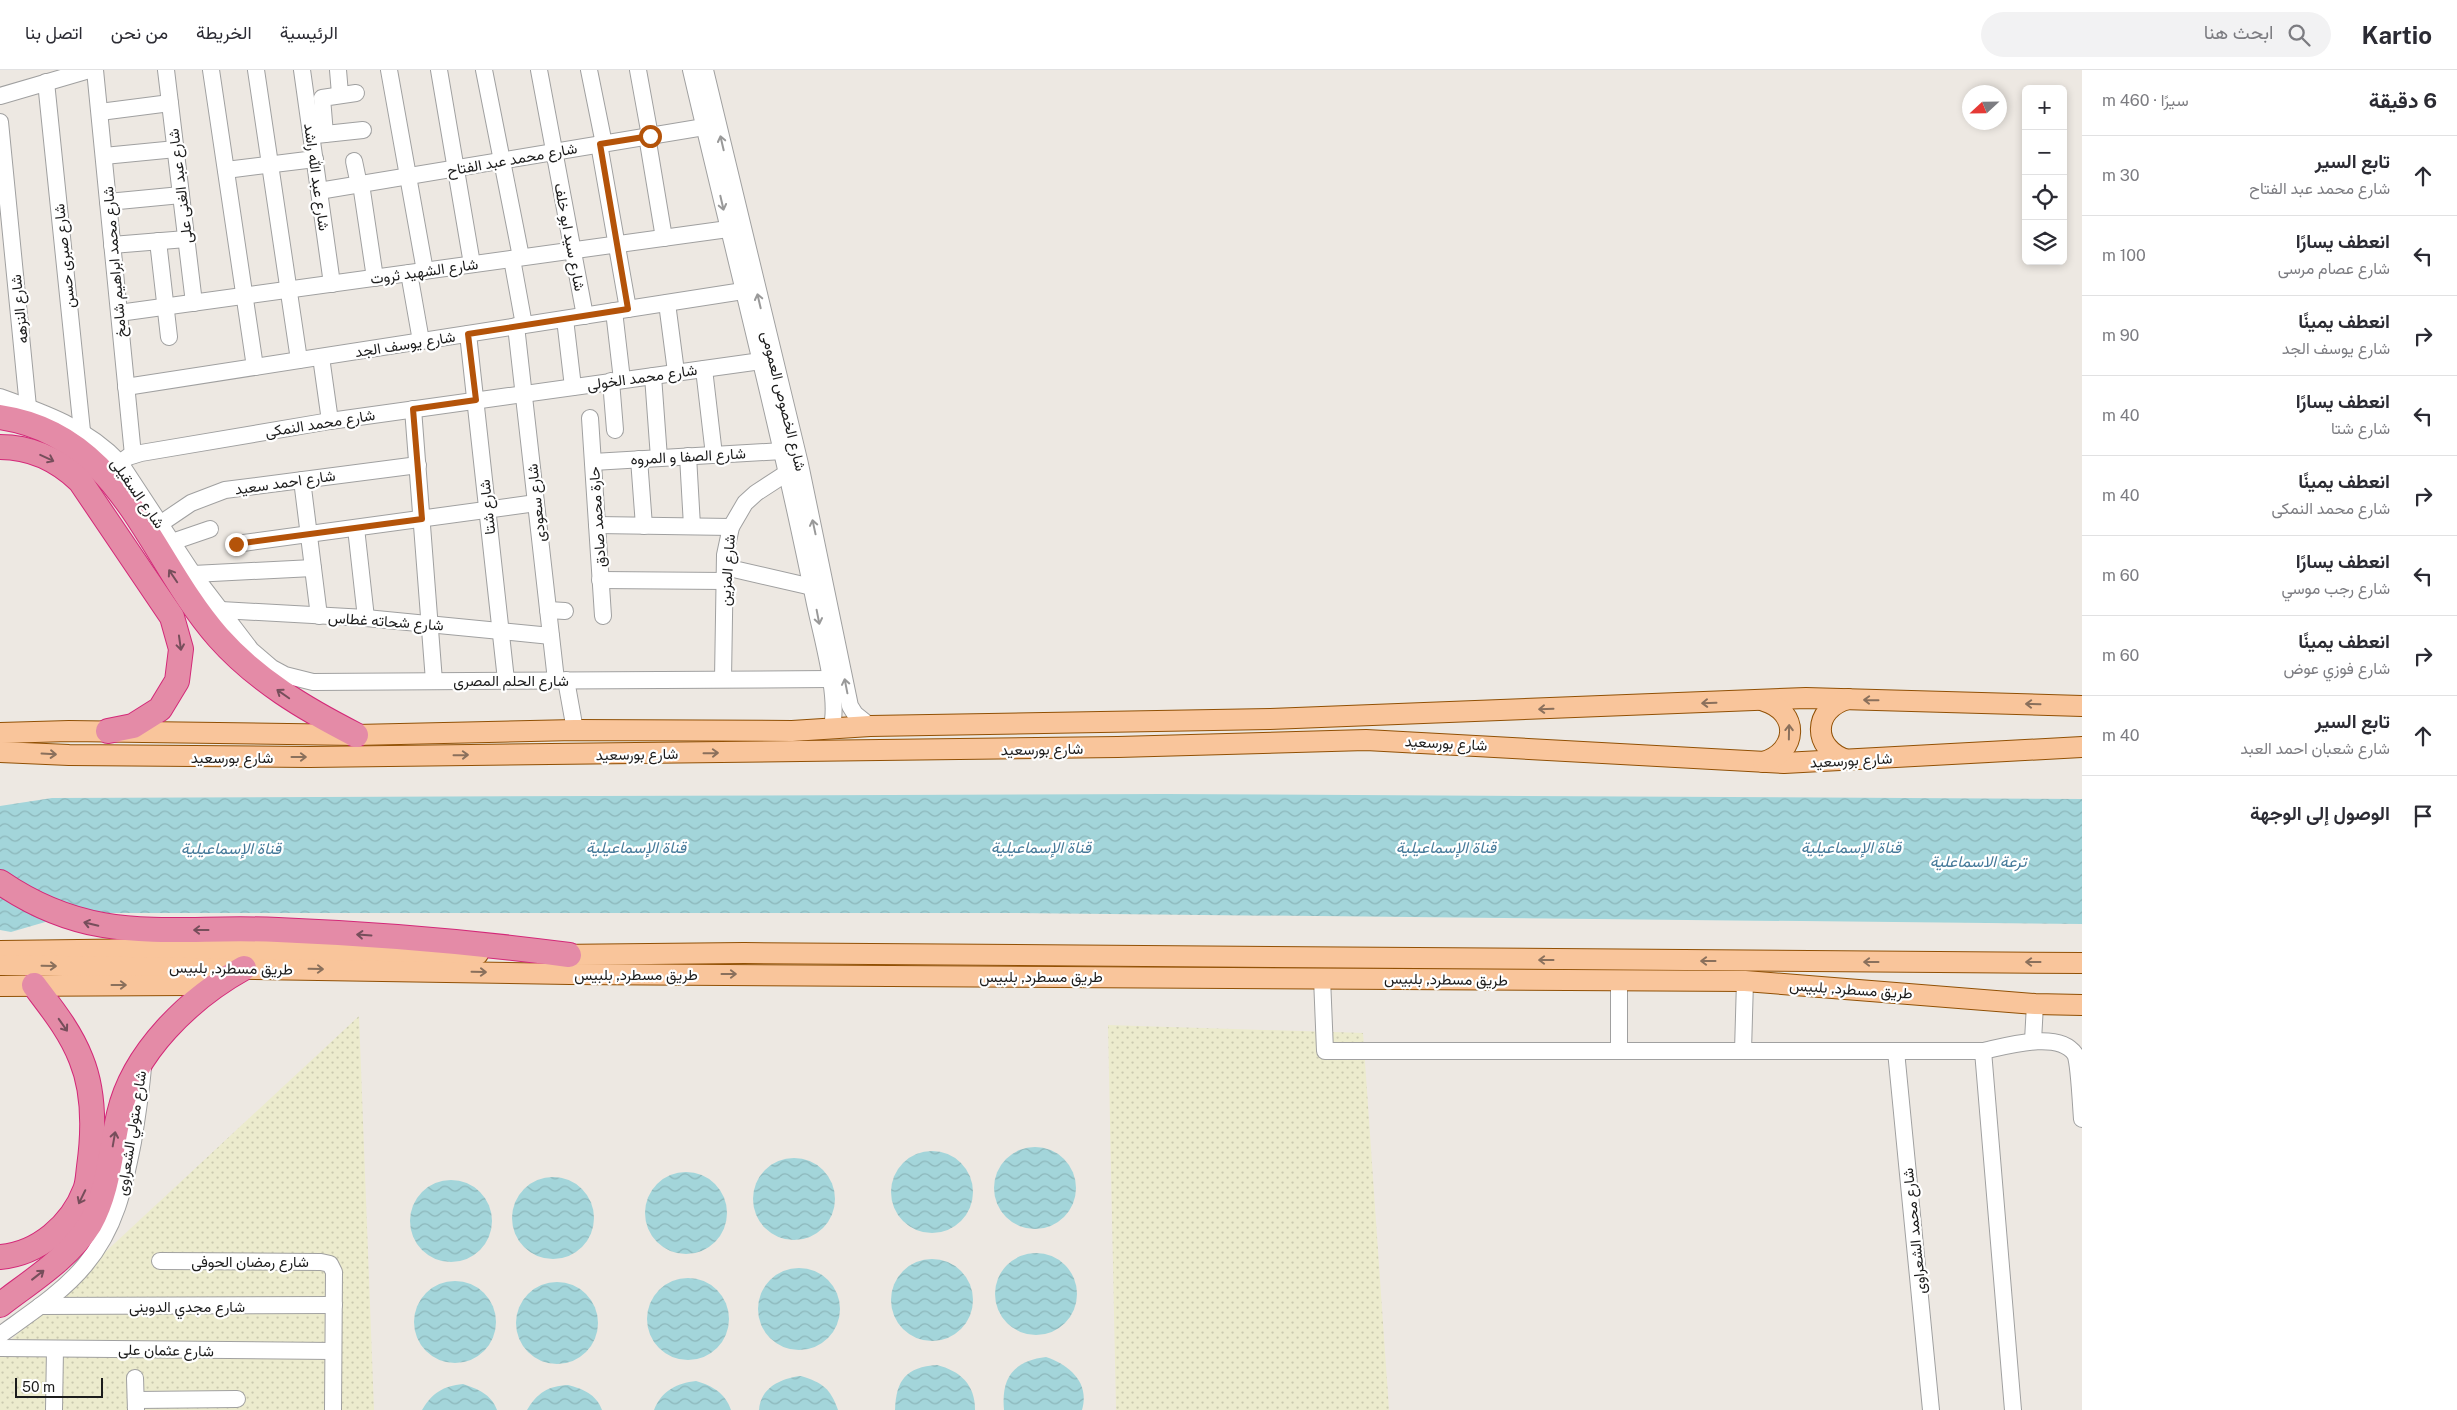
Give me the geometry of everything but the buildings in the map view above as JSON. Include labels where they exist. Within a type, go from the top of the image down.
[{"type":"highway","points":[[0,418],[44,428],[60,436],[89,457],[114,484],[182,589],[219,638],[257,674],[287,696],[356,735]]},
{"type":"highway","points":[[0,447],[28,450],[45,456],[62,465],[80,481],[176,627],[181,648],[180,671],[166,700],[142,722],[133,726],[108,731]]},
{"type":"highway","points":[[0,882],[30,901],[65,916],[102,926],[139,931],[286,930],[498,946],[569,955]]},
{"type":"highway","points":[[0,1305],[70,1250],[88,1226],[99,1206],[106,1184],[119,1113],[143,1062],[165,1030],[189,1006],[234,968]]},
{"type":"highway","points":[[0,1257],[24,1251],[44,1241],[62,1226],[76,1209],[86,1188],[91,1151],[93,1120],[91,1097],[82,1060],[68,1032],[34,985]]},
{"type":"main road","name":"شارع بورسعيد","points":[[5,733],[108,731],[356,735],[575,730],[772,731],[870,726],[1270,719],[1848,699],[2082,706]]},
{"type":"main road","points":[[1847,760],[1838,757],[1824,744],[1821,725],[1830,708],[1848,699]]},
{"type":"main road","points":[[1763,762],[1780,754],[1790,737],[1787,718],[1781,710],[1764,701]]},
{"type":"main road","points":[[5,733],[5,752]]},
{"type":"main road","name":"شارع بورسعيد","points":[[5,752],[261,757],[783,753],[1366,740],[1805,763],[2082,747]]},
{"type":"main road","name":"طريق مسطرد, بلبيس","points":[[0,951],[157,949],[569,955],[744,953],[2082,962]]},
{"type":"main road","name":"طريق مسطرد, بلبيس","points":[[0,965],[570,974],[1745,981],[2035,1004],[2082,1005]]},
{"type":"main road","points":[[0,986],[191,985],[234,968]]},
{"type":"street","name":"شارع عبد الغنى على","points":[[166,70],[194,303]]},
{"type":"street","points":[[212,70],[255,367]]},
{"type":"street","points":[[256,70],[299,360]]},
{"type":"street","name":"شارع عبد الله راشد","points":[[302,70],[318,135],[314,159],[332,284]]},
{"type":"street","points":[[338,70],[348,94],[322,98],[318,135],[363,130]]},
{"type":"street","points":[[389,70],[408,176],[421,341]]},
{"type":"street","points":[[438,70],[472,264]]},
{"type":"street","name":"شارع سعودى","points":[[484,70],[503,161],[517,258],[524,394],[551,636],[575,730]]},
{"type":"street","name":"شارع سيد ابو خلف","points":[[539,70],[585,316]]},
{"type":"street","points":[[589,70],[617,244],[621,310],[615,430]]},
{"type":"street","points":[[638,70],[664,238]]},
{"type":"street","name":"شارع الخصوص العمومى","points":[[691,70],[783,451],[794,468],[812,587],[830,678],[835,714],[831,728]]},
{"type":"street","name":"شارع الخصوص العمومى","points":[[705,70],[794,468],[850,706],[855,714],[870,726]]},
{"type":"street","points":[[0,96],[86,71]]},
{"type":"street","name":"شارع محمد ابراهيم شامخ","points":[[86,71],[100,112],[126,387],[126,459]]},
{"type":"street","name":"شارع صبرى حسن","points":[[46,82],[82,430]]},
{"type":"street","points":[[100,112],[170,103]]},
{"type":"street","name":"شارع النزهه","points":[[0,122],[3,175],[28,407]]},
{"type":"street","name":"شارع محمد عبد الفتاح","points":[[319,191],[704,127]]},
{"type":"street","points":[[104,156],[176,149]]},
{"type":"street","points":[[226,170],[314,159]]},
{"type":"street","points":[[354,161],[360,184],[375,278]]},
{"type":"street","points":[[108,202],[181,195]]},
{"type":"street","name":"شارع الشهيد ثروت","points":[[119,313],[728,229]]},
{"type":"street","points":[[112,245],[186,239]]},
{"type":"street","points":[[158,241],[169,337]]},
{"type":"street","name":"شارع يوسف الجد","points":[[126,387],[743,291]]},
{"type":"street","points":[[667,303],[676,372]]},
{"type":"street","points":[[565,319],[573,387]]},
{"type":"street","name":"شارع شتا","points":[[468,334],[506,680]]},
{"type":"street","points":[[321,357],[330,420]]},
{"type":"street","name":"شارع محمد الخولى","points":[[524,394],[761,361]]},
{"type":"street","points":[[704,368],[714,455]]},
{"type":"street","points":[[653,376],[659,458]]},
{"type":"street","name":"شارع محمد النمكى","points":[[126,459],[330,420],[524,394]]},
{"type":"street","name":"شارع السقيلى","points":[[0,397],[82,430],[108,450],[126,459],[160,524],[193,574],[221,610]]},
{"type":"street","points":[[413,409],[434,681]]},
{"type":"street","name":"حارة محمد صادق","points":[[590,418],[603,616]]},
{"type":"street","name":"شارع الصفا و المروه","points":[[593,462],[783,451]]},
{"type":"street","points":[[688,456],[692,526]]},
{"type":"street","points":[[639,459],[644,526]]},
{"type":"street","name":"شارع احمد سعيد","points":[[160,524],[191,503],[214,494],[418,465]]},
{"type":"street","name":"شارع المزين","points":[[723,679],[726,541],[731,527],[746,503],[794,468]]},
{"type":"street","points":[[302,480],[319,616]]},
{"type":"street","points":[[236,544],[536,503]]},
{"type":"street","points":[[597,525],[731,527]]},
{"type":"street","points":[[356,528],[366,618]]},
{"type":"street","points":[[172,542],[210,529]]},
{"type":"street","points":[[193,574],[313,568]]},
{"type":"street","points":[[600,580],[725,574],[812,587]]},
{"type":"street","name":"شارع شحاته غطاس","points":[[221,610],[366,618],[551,636]]},
{"type":"street","name":"شارع الحلم المصرى","points":[[221,610],[261,660],[272,668],[299,680],[313,682],[830,678]]},
{"type":"street","points":[[548,610],[565,611]]},
{"type":"street","points":[[1322,978],[1325,1051],[1896,1051],[1983,1050],[2033,1041],[2058,1043],[2067,1046],[2076,1055],[2082,1119]]},
{"type":"street","points":[[1619,981],[1619,1050]]},
{"type":"street","points":[[1743,1052],[1745,981]]},
{"type":"street","points":[[2033,1041],[2035,1004]]},
{"type":"street","points":[[1983,1050],[2013,1410]]},
{"type":"street","name":"شارع محمد الشعراوى","points":[[1896,1051],[1931,1410]]},
{"type":"street","name":"شارع متولي الشعراوى","points":[[0,1335],[40,1306],[84,1266],[114,1220],[123,1194],[129,1165],[139,1104],[143,1062]]},
{"type":"street","name":"شارع رمضان الحوفى","points":[[160,1261],[326,1262],[333,1268],[334,1272],[334,1305]]},
{"type":"street","points":[[333,1410],[334,1305]]},
{"type":"street","name":"شارع مجدي الدوينى","points":[[40,1306],[334,1305]]},
{"type":"street","name":"شارع عثمان على","points":[[0,1348],[333,1351]]},
{"type":"street","points":[[54,1410],[55,1349]]},
{"type":"street","points":[[135,1378],[136,1405],[237,1399]]},
{"type":"green space","points":[[359,1016],[374,1410],[0,1410],[0,1350]]},
{"type":"green space","points":[[1108,1025],[1363,1033],[1389,1410],[1116,1410]]},
{"type":"water","name":"ترعة الاسماعلية","points":[[1165,794],[2082,799],[2082,924],[1017,913],[76,913],[11,932],[0,930],[0,806],[52,798]]},
{"type":"water","points":[[1035,1147],[1051,1151],[1064,1159],[1072,1172],[1076,1188],[1072,1204],[1064,1217],[1051,1225],[1035,1229],[1019,1225],[1006,1217],[998,1204],[994,1188],[998,1172],[1006,1159],[1019,1151]]},
{"type":"water","points":[[932,1151],[948,1155],[961,1163],[969,1176],[973,1192],[969,1208],[961,1221],[948,1229],[932,1233],[916,1229],[903,1221],[895,1208],[891,1192],[895,1176],[903,1163],[916,1155]]},
{"type":"water","points":[[794,1158],[810,1161],[823,1170],[832,1183],[835,1199],[832,1215],[823,1228],[810,1237],[794,1240],[778,1237],[765,1228],[756,1215],[753,1199],[756,1183],[765,1170],[778,1161]]},
{"type":"water","points":[[686,1172],[702,1176],[715,1184],[723,1197],[727,1213],[723,1229],[715,1242],[702,1250],[686,1254],[670,1250],[657,1242],[649,1229],[645,1213],[649,1197],[657,1184],[670,1176]]},
{"type":"water","points":[[553,1177],[569,1181],[582,1189],[590,1202],[594,1218],[590,1234],[582,1247],[569,1255],[553,1259],[537,1255],[524,1247],[516,1234],[512,1218],[516,1202],[524,1189],[537,1181]]},
{"type":"water","points":[[451,1180],[467,1184],[480,1192],[488,1205],[492,1221],[488,1237],[480,1250],[467,1258],[451,1262],[435,1258],[422,1250],[414,1237],[410,1221],[414,1205],[422,1192],[435,1184]]},
{"type":"water","points":[[1036,1253],[1052,1257],[1065,1265],[1073,1278],[1077,1294],[1073,1310],[1065,1323],[1052,1331],[1036,1335],[1020,1331],[1007,1323],[999,1310],[995,1294],[999,1278],[1007,1265],[1020,1257]]},
{"type":"water","points":[[932,1259],[948,1263],[961,1271],[969,1284],[973,1300],[969,1316],[961,1329],[948,1337],[932,1341],[916,1337],[903,1329],[895,1316],[891,1300],[895,1284],[903,1271],[916,1263]]},
{"type":"water","points":[[799,1268],[815,1271],[828,1280],[837,1293],[840,1309],[837,1325],[828,1338],[815,1347],[799,1350],[783,1347],[770,1338],[761,1325],[758,1309],[761,1293],[770,1280],[783,1271]]},
{"type":"water","points":[[688,1278],[704,1281],[717,1290],[726,1303],[729,1319],[726,1335],[717,1348],[704,1357],[688,1360],[672,1357],[659,1348],[650,1335],[647,1319],[650,1303],[659,1290],[672,1281]]},
{"type":"water","points":[[455,1281],[471,1285],[484,1293],[492,1306],[496,1322],[492,1338],[484,1351],[471,1359],[455,1363],[439,1359],[426,1351],[418,1338],[414,1322],[418,1306],[426,1293],[439,1285]]},
{"type":"water","points":[[557,1282],[573,1285],[586,1294],[595,1307],[598,1323],[595,1339],[586,1352],[573,1361],[557,1364],[541,1361],[528,1352],[519,1339],[516,1323],[519,1307],[528,1294],[541,1285]]},
{"type":"water","points":[[1046,1357],[1070,1370],[1076,1376],[1083,1391],[1082,1410],[1004,1410],[1005,1389],[1011,1373],[1025,1362]]},
{"type":"water","points":[[937,1365],[953,1371],[965,1380],[972,1393],[975,1410],[895,1410],[898,1391],[905,1377],[910,1372],[926,1366]]},
{"type":"water","points":[[801,1376],[825,1387],[832,1396],[838,1410],[759,1410],[760,1402],[767,1390],[786,1379]]},
{"type":"water","points":[[696,1381],[718,1391],[731,1410],[654,1410],[657,1403],[670,1389]]},
{"type":"water","points":[[463,1384],[479,1390],[488,1396],[497,1410],[422,1410],[439,1391]]},
{"type":"water","points":[[568,1385],[579,1388],[593,1396],[602,1410],[527,1410],[539,1395],[549,1389]]},
{"type":"route","points":[[236,544],[422,519],[413,409],[476,400],[468,334],[628,309],[600,144],[650,136]]},
{"type":"water label","name":"قناة الإسماعيلية","points":[[636,847]]},
{"type":"water label","name":"قناة الإسماعيلية","points":[[1041,847]]},
{"type":"water label","name":"قناة الإسماعيلية","points":[[1446,847]]},
{"type":"water label","name":"قناة الإسماعيلية","points":[[1851,847]]},
{"type":"water label","name":"قناة الإسماعيلية","points":[[231,848]]}]
